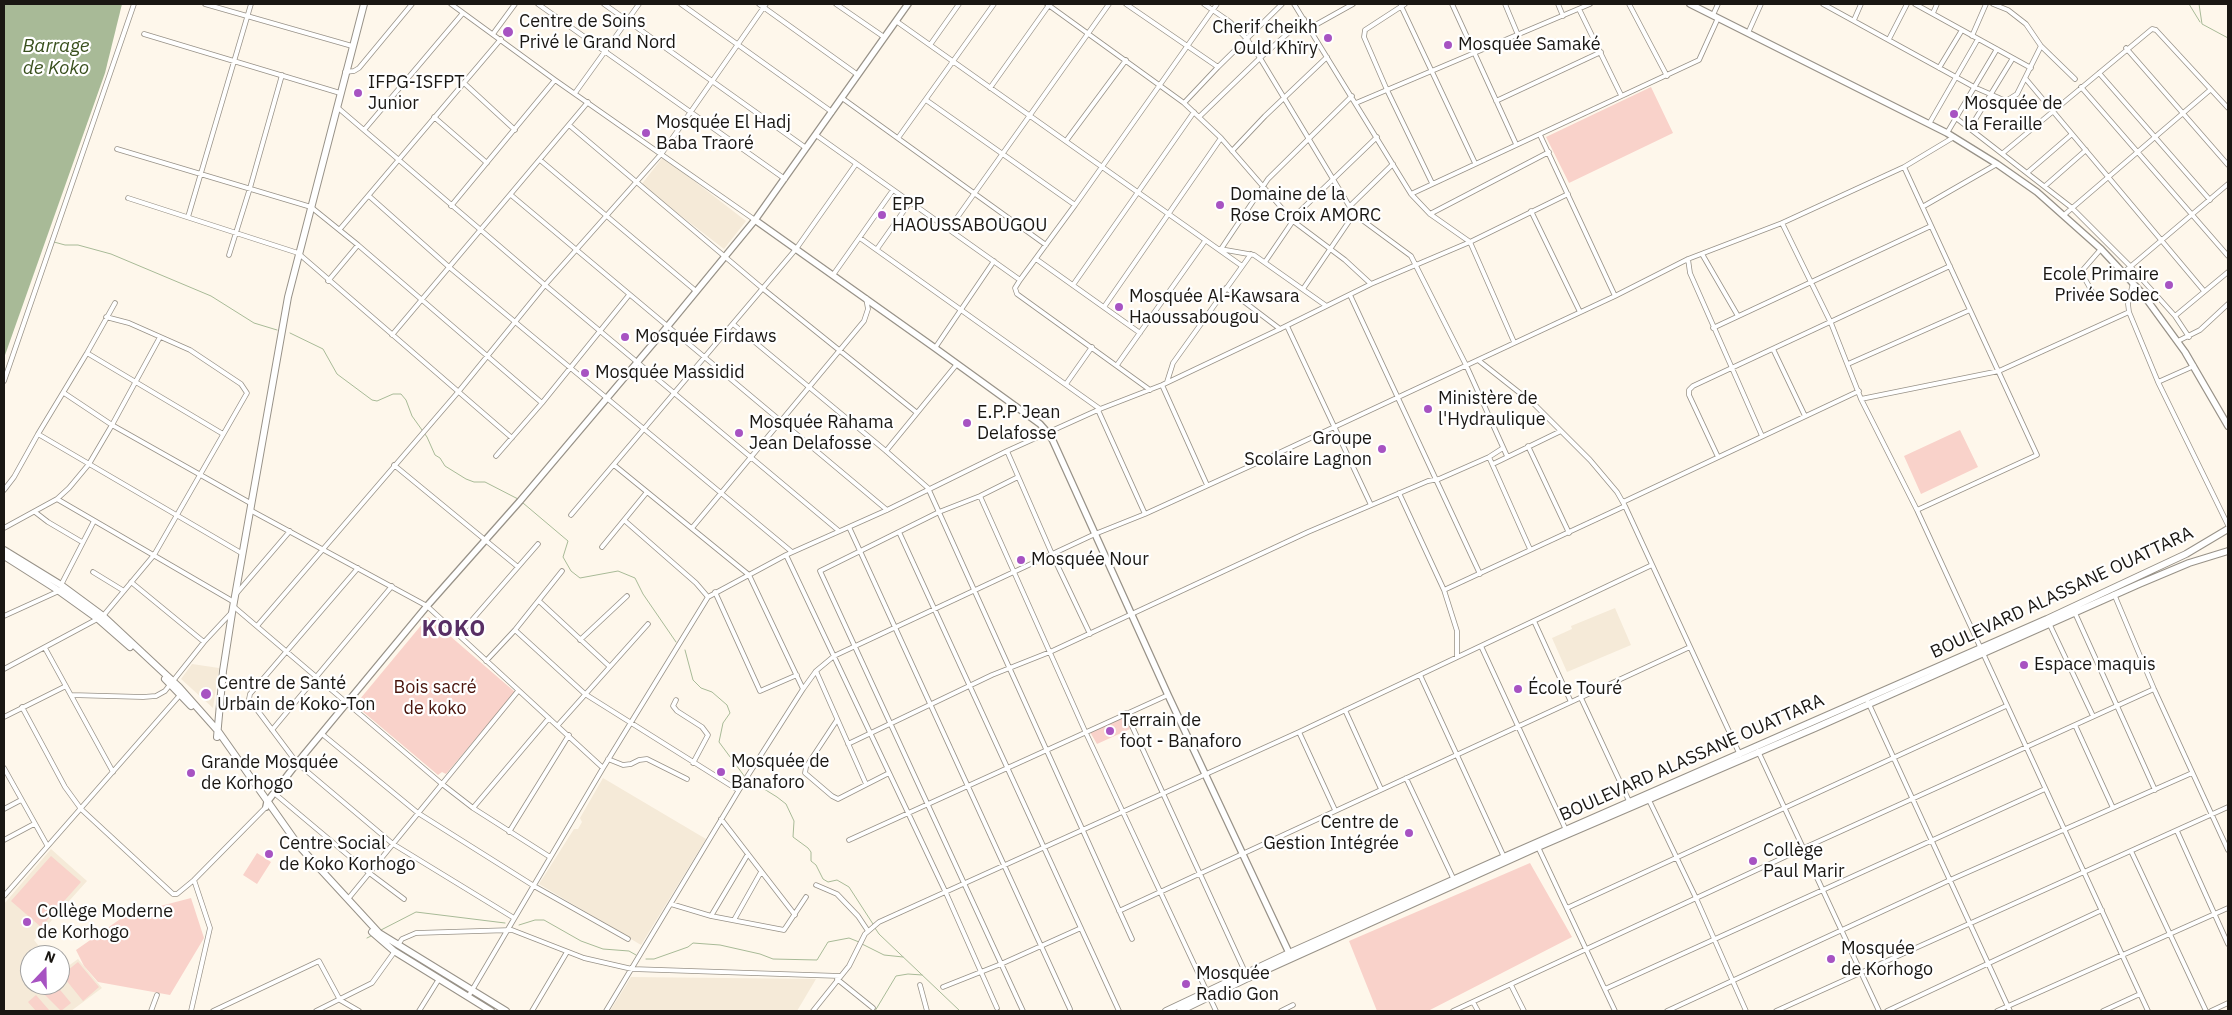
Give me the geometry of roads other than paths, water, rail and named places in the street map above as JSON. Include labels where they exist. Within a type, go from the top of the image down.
[{"type":"main road","points":[[218,734],[223,672],[288,297],[364,4]]},
{"type":"main road","name":"BOULEVARD ALASSANE OUATTARA","points":[[2048,622],[2075,613],[2186,554],[2228,529]]},
{"type":"main road","points":[[4,550],[101,617],[182,693],[218,734],[266,804],[299,846],[375,931],[439,979],[491,1011]]},
{"type":"main road","name":"BOULEVARD ALASSANE OUATTARA","points":[[1180,1011],[1208,995],[1290,956],[1537,845],[1758,750],[2113,592],[2228,551]]},
{"type":"main road","points":[[4,556],[60,588]]},
{"type":"main road","name":"BOULEVARD ALASSANE OUATTARA","points":[[1456,882],[1504,857],[1611,813],[1629,802],[1647,797]]},
{"type":"main road","points":[[375,931],[378,939],[443,973],[506,1011]]},
{"type":"main road","name":"BOULEVARD ALASSANE OUATTARA","points":[[1166,1011],[1208,995]]},
{"type":"street","points":[[4,381],[134,4]]},
{"type":"street","points":[[205,4],[352,46]]},
{"type":"street","points":[[188,217],[251,4]]},
{"type":"street","points":[[345,72],[354,72],[360,68],[412,4]]},
{"type":"street","points":[[451,4],[555,80],[662,153],[866,298],[1040,424],[1048,433],[1290,956]]},
{"type":"street","points":[[494,34],[515,4]]},
{"type":"street","points":[[538,4],[785,179]]},
{"type":"street","points":[[604,4],[806,148]]},
{"type":"street","points":[[575,93],[639,4]]},
{"type":"street","points":[[682,4],[832,112]]},
{"type":"street","points":[[759,4],[765,5],[858,75]]},
{"type":"street","points":[[836,4],[884,37]]},
{"type":"street","points":[[22,707],[65,787],[81,809],[169,892],[177,894],[194,880],[266,804],[297,763],[349,704],[427,606],[606,399],[755,220],[908,4]]},
{"type":"street","points":[[930,45],[959,4]]},
{"type":"street","points":[[898,138],[994,4]]},
{"type":"street","points":[[990,88],[1048,4],[1194,112],[1221,138],[1293,221],[1329,248],[1371,284]]},
{"type":"street","points":[[950,229],[1031,117],[1109,4]]},
{"type":"street","points":[[1126,4],[1218,66]]},
{"type":"street","points":[[1204,4],[1246,39],[1260,58],[1354,214],[1410,255],[1466,365],[1507,456]]},
{"type":"street","points":[[1150,390],[1017,294],[1015,288],[1103,167],[1187,44],[1217,4]]},
{"type":"street","points":[[1294,4],[1411,194],[1430,214],[1470,242],[1514,342]]},
{"type":"street","points":[[1310,28],[1352,4]]},
{"type":"street","points":[[1452,4],[1516,144]]},
{"type":"street","points":[[1505,4],[1518,35]]},
{"type":"street","points":[[1558,4],[1563,16]]},
{"type":"street","points":[[1356,103],[1430,70],[1590,4]]},
{"type":"street","points":[[1629,4],[1667,76]]},
{"type":"street","points":[[1690,4],[1954,136],[1997,164],[2064,215],[2101,249],[2133,283],[2178,341],[2228,426]]},
{"type":"street","points":[[1411,194],[1699,60],[1718,4]]},
{"type":"street","points":[[1748,33],[1761,4]]},
{"type":"street","points":[[1823,4],[1974,87],[2006,101],[2017,94],[2041,46]]},
{"type":"street","points":[[1854,20],[1861,4]]},
{"type":"street","points":[[1889,39],[1907,4]]},
{"type":"street","points":[[1915,4],[2031,68]]},
{"type":"street","points":[[1932,13],[1937,4]]},
{"type":"street","points":[[1972,36],[1986,4]]},
{"type":"street","points":[[1994,4],[2008,10],[2026,24],[2041,46],[2075,79]]},
{"type":"street","points":[[258,626],[459,391],[545,285],[662,153],[765,5]]},
{"type":"street","points":[[1184,104],[1218,66],[1279,5]]},
{"type":"street","points":[[1432,183],[1386,90],[1364,37],[1365,30],[1403,5],[1430,70],[1475,163]]},
{"type":"street","points":[[1579,9],[1621,95]]},
{"type":"street","points":[[364,130],[463,13]]},
{"type":"street","points":[[1199,117],[1260,58],[1304,19]]},
{"type":"street","points":[[896,21],[1242,266]]},
{"type":"street","points":[[1939,68],[1962,30]]},
{"type":"street","points":[[2003,153],[2148,30],[2156,30],[2228,108]]},
{"type":"street","points":[[144,34],[340,92]]},
{"type":"street","points":[[340,229],[501,39]]},
{"type":"street","points":[[1929,124],[1978,39]]},
{"type":"street","points":[[2126,48],[2228,165]]},
{"type":"street","points":[[1946,133],[1997,49]]},
{"type":"street","points":[[1496,101],[1601,52]]},
{"type":"street","points":[[1232,151],[1327,57]]},
{"type":"street","points":[[1970,128],[2013,58]]},
{"type":"street","points":[[1066,141],[1126,60]]},
{"type":"street","points":[[2099,73],[2210,200]]},
{"type":"street","points":[[229,255],[282,76]]},
{"type":"street","points":[[2025,78],[2204,291]]},
{"type":"street","points":[[451,206],[555,80]]},
{"type":"street","points":[[464,83],[515,130]]},
{"type":"street","points":[[2082,87],[2228,256]]},
{"type":"street","points":[[2064,215],[2210,90]]},
{"type":"street","points":[[1221,249],[1262,187],[1352,96]]},
{"type":"street","points":[[842,98],[1046,244]]},
{"type":"street","points":[[926,100],[1075,205]]},
{"type":"street","points":[[392,335],[588,102]]},
{"type":"street","points":[[336,107],[480,231],[839,531]]},
{"type":"street","points":[[1073,285],[1194,112]]},
{"type":"street","points":[[434,117],[487,163]]},
{"type":"street","points":[[1956,118],[2072,208],[2130,266],[2175,316],[2189,337]]},
{"type":"street","points":[[569,125],[762,288],[916,412]]},
{"type":"street","points":[[2028,172],[2072,134]]},
{"type":"street","points":[[816,135],[1020,280]]},
{"type":"street","points":[[1540,135],[1616,296]]},
{"type":"street","points":[[606,1011],[744,780],[816,671],[834,656],[973,590],[1095,534],[1145,514],[1616,296],[1688,259],[1782,222],[1904,167],[1954,136]]},
{"type":"street","points":[[1265,262],[1299,212],[1377,137]]},
{"type":"street","points":[[1104,307],[1221,138]]},
{"type":"street","points":[[117,149],[311,207],[340,229],[542,403]]},
{"type":"street","points":[[2045,186],[2086,150]]},
{"type":"street","points":[[1430,214],[1549,152]]},
{"type":"street","points":[[540,160],[696,291]]},
{"type":"street","points":[[571,515],[796,248],[856,164]]},
{"type":"street","points":[[1350,206],[1393,164]]},
{"type":"street","points":[[1924,206],[1997,164]]},
{"type":"street","points":[[1904,167],[1924,206],[1931,226],[2036,455],[1917,510]]},
{"type":"street","points":[[2124,272],[2228,184]]},
{"type":"street","points":[[833,275],[893,190]]},
{"type":"street","points":[[468,997],[608,759],[708,598],[716,592],[792,552],[887,510],[928,488],[1007,451],[1099,410],[1162,385],[1371,284],[1470,242],[1568,194]]},
{"type":"street","points":[[511,195],[887,510]]},
{"type":"street","points":[[369,196],[449,267],[792,552]]},
{"type":"street","points":[[128,198],[298,254],[512,438]]},
{"type":"street","points":[[877,249],[910,202]]},
{"type":"street","points":[[1531,211],[1580,312]]},
{"type":"street","points":[[1303,289],[1329,248],[1354,214]]},
{"type":"street","points":[[1782,222],[1831,323],[1861,399],[1917,510],[2148,1011]]},
{"type":"street","points":[[1713,328],[1931,226]]},
{"type":"street","points":[[860,238],[1066,384],[1099,410],[1145,514]]},
{"type":"street","points":[[1117,365],[1205,241]]},
{"type":"street","points":[[328,281],[358,245]]},
{"type":"street","points":[[1215,248],[1250,254],[1265,262],[1325,306]]},
{"type":"street","points":[[2094,295],[2081,272],[2101,249]]},
{"type":"street","points":[[1167,382],[1173,364],[1250,254]]},
{"type":"street","points":[[1702,254],[1738,316]]},
{"type":"street","points":[[1036,258],[1140,333]]},
{"type":"street","points":[[1688,259],[1690,273],[1762,436]]},
{"type":"street","points":[[935,348],[960,308],[994,261]]},
{"type":"street","points":[[1718,457],[1689,395],[1689,390],[1731,368],[1950,266]]},
{"type":"street","points":[[2175,316],[2228,272]]},
{"type":"street","points":[[2133,283],[2128,304],[2129,312],[2158,382],[2228,525]]},
{"type":"street","points":[[1226,288],[1280,329]]},
{"type":"street","points":[[496,456],[571,368],[629,295]]},
{"type":"street","points":[[1350,295],[1399,396],[1480,574]]},
{"type":"street","points":[[692,528],[864,321],[868,309],[866,298]]},
{"type":"street","points":[[4,490],[14,477],[64,393],[115,303]]},
{"type":"street","points":[[2178,341],[2189,337],[2228,304]]},
{"type":"street","points":[[1848,364],[1970,310]]},
{"type":"street","points":[[1861,399],[1999,371],[2129,312]]},
{"type":"street","points":[[4,669],[101,617],[154,555],[246,396],[247,390],[190,350],[129,322],[106,317]]},
{"type":"street","points":[[732,324],[886,450],[928,488],[1132,939]]},
{"type":"street","points":[[1287,326],[1371,505]]},
{"type":"street","points":[[4,528],[57,499],[89,464],[160,337]]},
{"type":"street","points":[[1066,384],[1092,347]]},
{"type":"street","points":[[1773,349],[1805,416]]},
{"type":"street","points":[[87,353],[223,434]]},
{"type":"street","points":[[1478,360],[1535,405],[1609,482],[1624,504],[1741,757]]},
{"type":"street","points":[[886,450],[957,364]]},
{"type":"street","points":[[2158,382],[2194,366]]},
{"type":"street","points":[[1162,385],[1206,486]]},
{"type":"street","points":[[1444,590],[1569,532],[1718,457],[1859,391]]},
{"type":"street","points":[[64,393],[112,425],[201,475],[290,531],[427,606],[603,768]]},
{"type":"street","points":[[1493,464],[1561,431]]},
{"type":"street","points":[[38,434],[243,554]]},
{"type":"street","points":[[1528,446],[1569,532]]},
{"type":"street","points":[[848,744],[931,706],[970,685],[1050,652],[1371,505],[1489,457],[1503,448]]},
{"type":"street","points":[[1007,451],[1052,554],[1090,634]]},
{"type":"street","points":[[1489,457],[1530,549]]},
{"type":"street","points":[[394,465],[518,567]]},
{"type":"street","points":[[614,465],[749,575],[803,689]]},
{"type":"street","points":[[1018,477],[980,496],[939,512],[820,571],[1023,1011]]},
{"type":"street","points":[[602,547],[648,492]]},
{"type":"street","points":[[1399,493],[1444,590],[1457,631],[1458,657]]},
{"type":"street","points":[[980,496],[1085,731],[1216,1011]]},
{"type":"street","points":[[57,499],[234,604],[442,784],[473,808],[550,857]]},
{"type":"street","points":[[35,512],[82,542]]},
{"type":"street","points":[[624,520],[696,583],[708,598]]},
{"type":"street","points":[[4,616],[60,588],[94,521]]},
{"type":"street","points":[[849,527],[1070,1009]]},
{"type":"street","points":[[71,695],[148,697],[165,691],[290,531]]},
{"type":"street","points":[[899,532],[1119,1011]]},
{"type":"street","points":[[459,636],[538,544]]},
{"type":"street","points":[[786,555],[872,734],[997,1008]]},
{"type":"street","points":[[813,1011],[849,966],[868,931],[879,922],[1124,813],[1652,565]]},
{"type":"street","points":[[358,568],[288,652],[250,694],[248,699],[297,763],[393,844],[514,918]]},
{"type":"street","points":[[486,661],[515,630],[562,571]]},
{"type":"street","points":[[93,572],[124,591]]},
{"type":"street","points":[[131,582],[204,642]]},
{"type":"street","points":[[272,730],[392,586]]},
{"type":"street","points":[[716,592],[760,691],[797,675]]},
{"type":"street","points":[[2113,592],[2154,689],[2228,850]]},
{"type":"street","points":[[580,640],[626,596]]},
{"type":"street","points":[[539,601],[609,666]]},
{"type":"street","points":[[2075,613],[2155,790]]},
{"type":"street","points":[[1534,621],[1571,702]]},
{"type":"street","points":[[2048,622],[2093,716]]},
{"type":"street","points":[[558,725],[648,624]]},
{"type":"street","points":[[515,630],[585,694],[738,790]]},
{"type":"street","points":[[1481,646],[1566,830]]},
{"type":"street","points":[[1120,910],[1690,647]]},
{"type":"street","points":[[45,648],[113,772]]},
{"type":"street","points":[[816,671],[866,784]]},
{"type":"street","points":[[1420,675],[1504,857]]},
{"type":"street","points":[[4,717],[66,686]]},
{"type":"street","points":[[1452,1011],[2154,689]]},
{"type":"street","points":[[348,901],[368,872],[518,691]]},
{"type":"street","points":[[4,896],[182,693]]},
{"type":"street","points":[[849,840],[968,787],[1085,731],[1168,695]]},
{"type":"street","points":[[1582,698],[1629,802]]},
{"type":"street","points":[[676,700],[673,706],[677,711],[702,727],[708,735],[693,762]]},
{"type":"street","points":[[1868,701],[2010,1011]]},
{"type":"street","points":[[1567,908],[2006,706]]},
{"type":"street","points":[[1345,710],[1381,789]]},
{"type":"street","points":[[1126,713],[1247,976]]},
{"type":"street","points":[[473,808],[549,718]]},
{"type":"street","points":[[837,720],[806,767],[805,773],[835,798],[889,773]]},
{"type":"street","points":[[2075,724],[2113,808]]},
{"type":"street","points":[[1299,732],[1335,810]]},
{"type":"street","points":[[322,734],[418,813],[534,886],[628,939]]},
{"type":"street","points":[[509,832],[569,735]]},
{"type":"street","points":[[1758,750],[1879,1011]]},
{"type":"street","points":[[608,759],[622,765],[647,759],[687,779]]},
{"type":"street","points":[[4,768],[47,845]]},
{"type":"street","points":[[1667,1011],[1950,880],[2192,773]]},
{"type":"street","points":[[1406,778],[1456,882]]},
{"type":"street","points":[[1605,989],[1931,839],[2045,789]]},
{"type":"street","points":[[274,793],[368,872],[404,899]]},
{"type":"street","points":[[1647,797],[1696,898],[1746,1011]]},
{"type":"street","points":[[4,809],[21,800]]},
{"type":"street","points":[[1776,1011],[2228,807]]},
{"type":"street","points":[[721,819],[795,915]]},
{"type":"street","points":[[4,840],[34,824]]},
{"type":"street","points":[[2177,831],[2228,944]]},
{"type":"street","points":[[1537,845],[1615,1011]]},
{"type":"street","points":[[2131,851],[2206,1011]]},
{"type":"street","points":[[712,916],[748,854]]},
{"type":"street","points":[[734,920],[761,872]]},
{"type":"street","points":[[191,1011],[210,928],[194,880]]},
{"type":"street","points":[[816,885],[837,894],[858,916],[868,931]]},
{"type":"street","points":[[671,904],[712,916],[784,930],[806,897]]},
{"type":"street","points":[[1997,1011],[2228,908]]},
{"type":"street","points":[[1887,1011],[2102,910]]},
{"type":"street","points":[[943,988],[1081,928]]},
{"type":"street","points":[[316,1011],[372,983],[402,939],[416,933],[506,930],[528,935],[567,952],[632,969],[838,978],[873,1008]]},
{"type":"street","points":[[532,1011],[567,952]]},
{"type":"street","points":[[213,1011],[319,961],[340,1000],[359,1011]]},
{"type":"street","points":[[420,1011],[443,973]]},
{"type":"street","points":[[920,985],[927,1011]]},
{"type":"street","points":[[1511,985],[1524,1011]]},
{"type":"street","points":[[2103,1011],[2140,994]]},
{"type":"street","points":[[151,1011],[157,995]]},
{"type":"street","points":[[1474,1002],[1478,1011]]},
{"type":"street","points":[[2211,1011],[2228,1003]]},
{"type":"street","points":[[1281,1011],[1293,1005]]},
{"type":"water","name":"Barrage de Koko","points":[[4,4],[122,4],[105,73],[4,358]]},
{"type":"waterway","points":[[2189,4],[2200,22]]},
{"type":"waterway","points":[[2199,4],[2202,24],[2228,38]]},
{"type":"waterway","points":[[54,242],[65,245],[78,245],[111,254],[211,296],[254,323],[277,330]]},
{"type":"waterway","points":[[290,333],[323,349],[337,374],[372,400],[377,401],[393,394],[401,394],[406,400],[412,416],[427,437],[435,455],[440,458],[445,466],[466,479],[474,482],[485,482],[518,499]]},
{"type":"waterway","points":[[523,503],[568,541],[563,557],[571,571],[580,578],[618,571],[635,578],[643,594],[676,642]]},
{"type":"waterway","points":[[685,650],[693,680],[701,688],[712,692],[727,705],[730,713],[723,723],[719,742],[745,777]]},
{"type":"waterway","points":[[748,779],[786,804],[794,821],[793,837],[811,852],[811,861],[816,865],[823,879],[828,882],[837,880],[849,887],[873,924]]},
{"type":"waterway","points":[[381,930],[416,912],[505,923]]},
{"type":"waterway","points":[[519,925],[535,920],[544,920],[581,941],[603,949],[629,951],[636,955]]},
{"type":"waterway","points":[[875,928],[960,1011]]},
{"type":"waterway","points":[[367,938],[373,935]]},
{"type":"waterway","points":[[646,959],[654,959],[688,947],[693,943],[720,945],[760,954],[773,959],[817,960],[828,942],[849,938],[859,942]]},
{"type":"waterway","points":[[862,944],[884,955],[903,957]]},
{"type":"waterway","points":[[875,1011],[896,976],[908,974],[922,975]]},
{"type":"place","name":"Centre de Soins Privé le Grand Nord","points":[[508,32]]},
{"type":"place","name":"Cherif cheikh Ould Khïry","points":[[1328,38]]},
{"type":"place","name":"Mosquée Samaké","points":[[1448,45]]},
{"type":"place","name":"IFPG-ISFPT Junior","points":[[358,93]]},
{"type":"place","name":"Mosquée de la Feraille","points":[[1954,114]]},
{"type":"place","name":"Mosquée El Hadj Baba Traoré","points":[[646,133]]},
{"type":"place","name":"Domaine de la Rose Croix AMORC","points":[[1220,205]]},
{"type":"place","name":"EPP HAOUSSABOUGOU","points":[[882,215]]},
{"type":"place","name":"Ecole Primaire Privée Sodec","points":[[2169,285]]},
{"type":"place","name":"Mosquée Al-Kawsara Haoussabougou","points":[[1119,307]]},
{"type":"place","name":"Mosquée Firdaws","points":[[625,337]]},
{"type":"place","name":"Mosquée Massidid","points":[[585,373]]},
{"type":"place","name":"Ministère de l'Hydraulique","points":[[1428,409]]},
{"type":"place","name":"E.P.P Jean Delafosse","points":[[967,423]]},
{"type":"place","name":"Mosquée Rahama Jean Delafosse","points":[[739,433]]},
{"type":"place","name":"Groupe Scolaire Lagnon","points":[[1382,449]]},
{"type":"place","name":"Mosquée Nour","points":[[1021,560]]},
{"type":"place","name":"Espace maquis","points":[[2024,665]]},
{"type":"place","name":"École Touré","points":[[1518,689]]},
{"type":"place","name":"Centre de Santé Urbain de Koko-Ton","points":[[206,694]]},
{"type":"place","name":"Terrain de foot - Banaforo","points":[[1110,731]]},
{"type":"place","name":"Mosquée de Banaforo","points":[[721,772]]},
{"type":"place","name":"Grande Mosquée de Korhogo","points":[[191,773]]},
{"type":"place","name":"Centre de Gestion Intégrée","points":[[1409,833]]},
{"type":"place","name":"Centre Social de Koko Korhogo","points":[[269,854]]},
{"type":"place","name":"Collège Paul Marir","points":[[1753,861]]},
{"type":"place","name":"Collège Moderne de Korhogo","points":[[27,922]]},
{"type":"place","name":"Mosquée de Korhogo","points":[[1831,959]]},
{"type":"place","name":"Mosquée Radio Gon","points":[[1186,984]]},
{"type":"district","name":"KOKO","points":[[454,630]]},
{"type":"park label","name":"Bois sacré de koko","points":[[435,698]]}]
